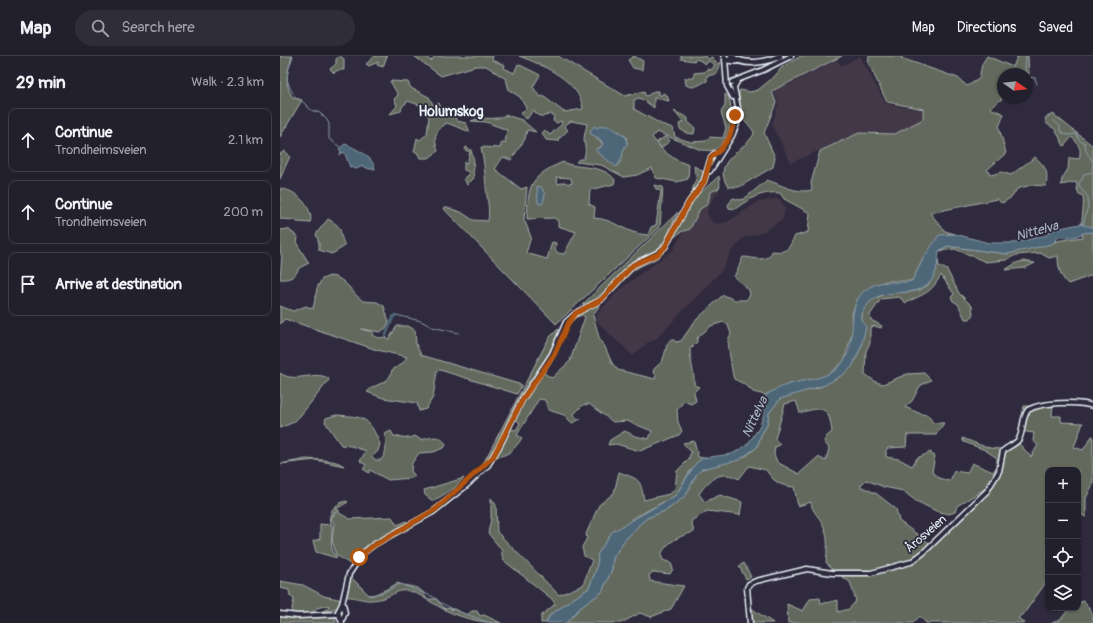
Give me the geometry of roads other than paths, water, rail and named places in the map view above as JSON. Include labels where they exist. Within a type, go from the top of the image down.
[{"type":"highway","points":[[735,56],[742,61]]},
{"type":"highway","points":[[727,58],[742,61],[761,62],[780,56]]},
{"type":"main road","points":[[731,85],[738,80],[791,56]]},
{"type":"main road","points":[[342,623],[340,612],[348,574],[363,553],[375,544],[426,516],[445,502],[493,457],[520,403],[554,352],[565,324],[575,314],[601,300],[633,265],[662,250],[689,202],[705,184],[715,162],[716,156],[732,136],[736,124],[738,108],[727,76],[727,58]]},
{"type":"main road","points":[[697,192],[705,179],[711,156],[716,156]]},
{"type":"main road","points":[[710,160],[715,162]]},
{"type":"main road","name":"Årosveien","points":[[750,623],[747,588],[752,582],[771,576],[807,569],[832,573],[871,574],[914,560],[927,550],[989,488],[1000,470],[1003,451],[1013,445],[1020,438],[1025,415],[1029,410],[1040,406],[1058,404],[1084,404],[1093,406]]},
{"type":"main road","points":[[280,614],[302,616],[340,612]]},
{"type":"water","points":[[594,126],[597,128],[601,126],[609,126],[626,137],[627,144],[619,164],[616,167],[596,151],[597,147],[599,149],[603,144],[600,139],[591,134],[590,131]]},
{"type":"water","points":[[345,144],[367,156],[374,164],[375,169],[369,169],[363,166],[356,169],[350,167],[345,154],[343,152],[340,155],[341,151],[339,149]]},
{"type":"water","points":[[537,186],[541,187],[545,194],[543,203],[540,204],[538,203]]},
{"type":"water","points":[[1080,224],[1093,227],[1093,232],[1084,233],[1074,237],[1059,237],[1052,244],[1007,254],[947,246],[939,251],[935,274],[927,285],[912,291],[886,294],[871,301],[862,313],[862,320],[866,327],[861,347],[852,367],[844,374],[825,385],[780,399],[769,413],[767,425],[761,435],[757,447],[739,460],[702,469],[696,475],[686,495],[667,510],[647,518],[623,542],[613,558],[612,569],[602,592],[581,607],[566,623],[546,623],[550,615],[589,588],[596,570],[598,559],[597,555],[612,532],[676,495],[696,463],[703,458],[732,454],[747,445],[759,428],[764,414],[766,395],[787,385],[827,375],[838,368],[848,352],[851,341],[854,308],[858,299],[865,290],[880,283],[912,281],[923,259],[939,235],[955,234],[989,243],[1015,243],[1047,235],[1051,230]]},
{"type":"waterway","points":[[293,56],[287,74],[288,83],[293,93]]},
{"type":"waterway","points":[[1025,68],[1026,56]]},
{"type":"waterway","points":[[1033,78],[1035,78],[1037,84]]},
{"type":"waterway","points":[[302,101],[311,110],[320,113],[327,120],[329,124],[329,139],[340,147]]},
{"type":"waterway","points":[[1052,119],[1060,126],[1060,131],[1067,135],[1076,134],[1080,141],[1085,143],[1086,151],[1093,162]]},
{"type":"waterway","points":[[1093,163],[1093,169]]},
{"type":"waterway","points":[[1083,225],[1088,206],[1088,197],[1080,188],[1079,182],[1082,180],[1084,174],[1093,172]]},
{"type":"waterway","points":[[396,315],[421,321],[432,327],[459,333]]},
{"type":"waterway","points":[[386,335],[393,317],[396,315]]},
{"type":"waterway","points":[[369,595],[382,593],[400,584],[434,597],[441,603],[457,611],[490,623]]},
{"type":"district","name":"Holumskog","points":[[451,111]]},
{"type":"water label","name":"Nittelva","points":[[1037,231]]},
{"type":"water label","name":"Nittelva","points":[[755,417]]}]
